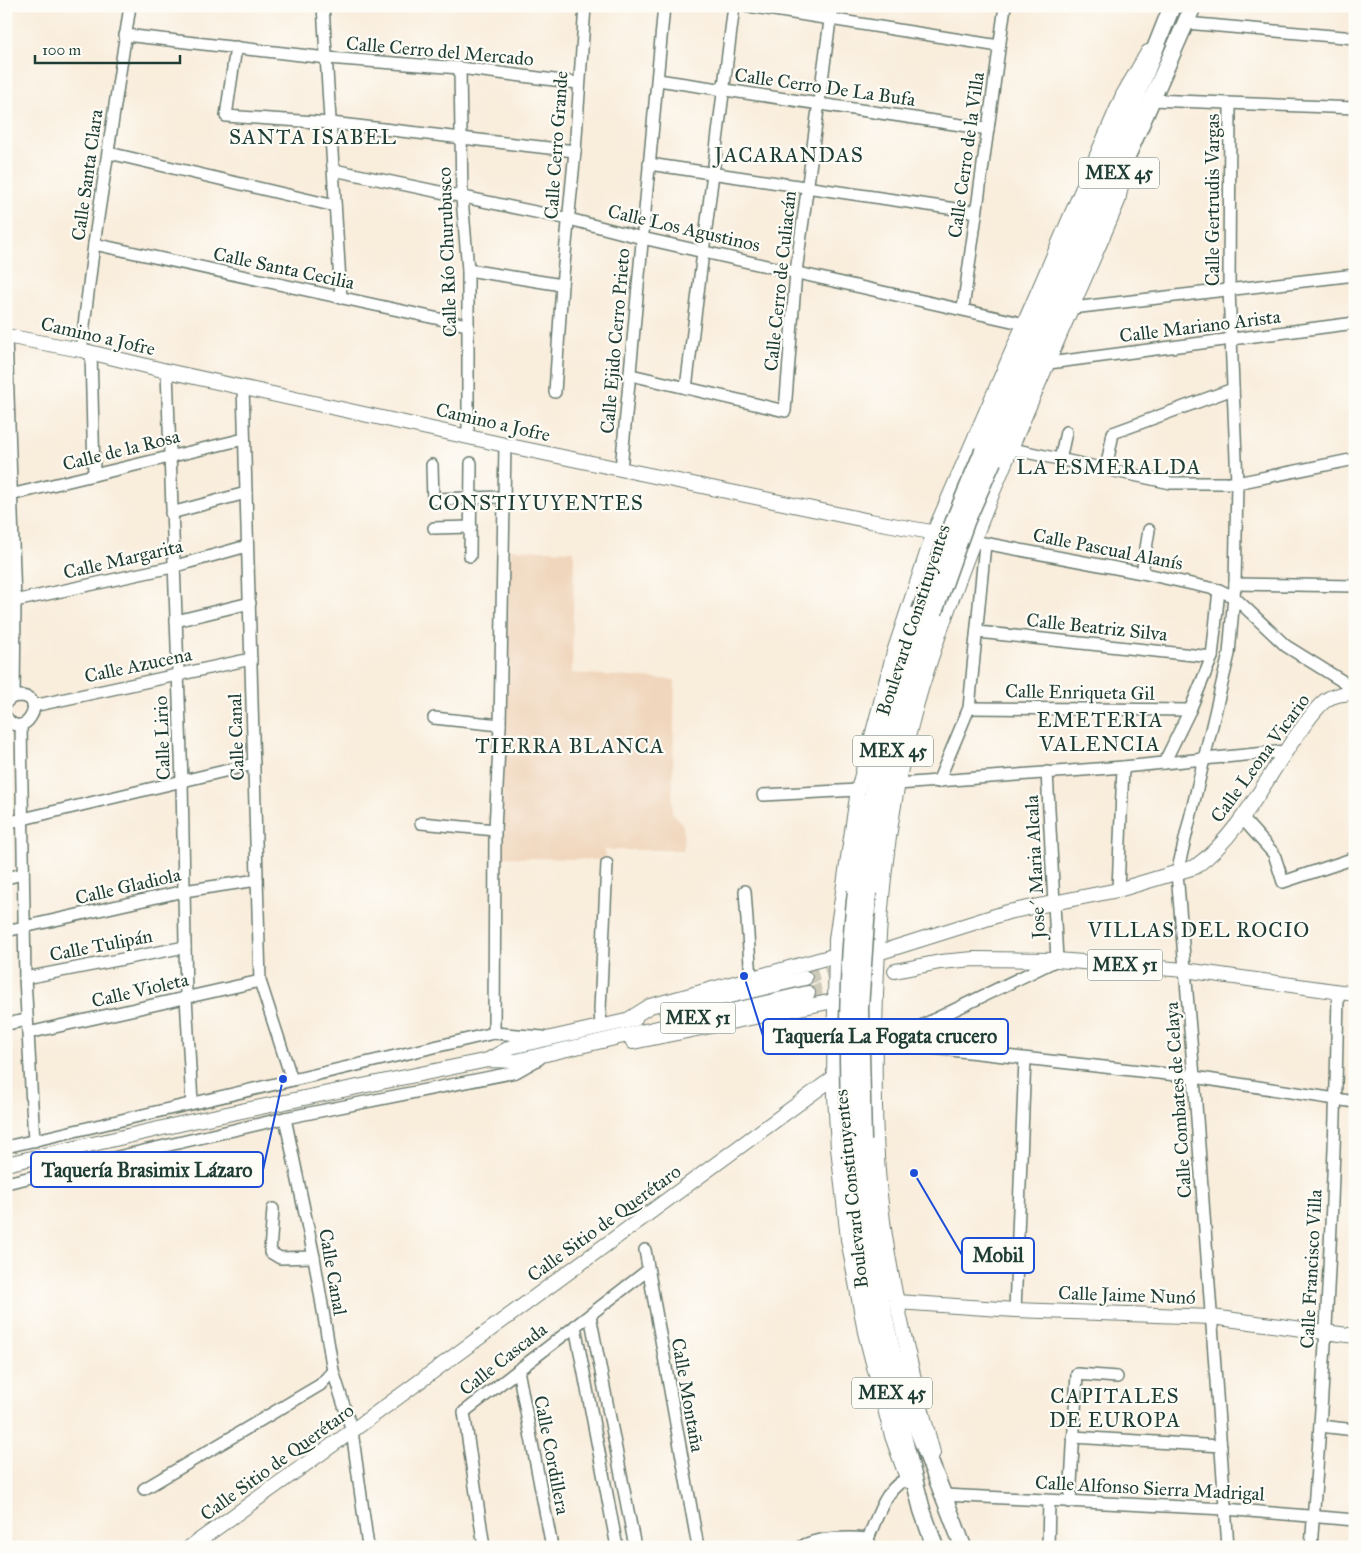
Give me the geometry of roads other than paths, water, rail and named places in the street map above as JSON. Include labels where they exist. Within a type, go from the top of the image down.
[{"type":"highway","name":"Boulevard Constituyentes","points":[[1034,331],[1129,150],[1193,6]]},
{"type":"highway","name":"Boulevard Constituyentes","points":[[935,1547],[910,1477],[876,1330],[866,1236],[850,1142],[847,1008],[850,940],[862,843],[874,780],[906,656],[936,564],[1034,331],[1136,97],[1169,14]]},
{"type":"highway","name":"Boulevard Constituyentes","points":[[866,1236],[906,1397],[963,1547]]},
{"type":"main road","points":[[944,1495],[897,1302],[885,1236],[874,1134],[881,1045],[876,990],[886,851],[898,784],[929,663],[979,543],[998,481],[1118,201],[1129,150]]},
{"type":"main road","points":[[910,1477],[892,1436],[865,1332],[845,1212],[838,1148],[834,1077],[836,955],[858,790],[894,652],[934,532],[964,462],[1034,331]]},
{"type":"main road","name":"Camino a Jofre","points":[[6,336],[86,351],[167,371],[468,435],[505,445],[870,521],[934,532],[979,543]]},
{"type":"main road","name":"Calle Leona Vicario","points":[[626,1021],[650,1006],[836,955],[880,948],[984,912],[1008,912],[1055,901],[1118,890],[1195,867],[1205,860],[1242,818],[1319,705],[1337,694],[1355,693]]},
{"type":"main road","name":"MEX 51","points":[[895,971],[940,962],[974,959],[1057,960],[1185,970],[1355,994]]},
{"type":"main road","name":"MEX 51","points":[[488,1060],[511,1046],[554,1038],[805,978]]},
{"type":"main road","points":[[588,1043],[627,1043],[834,1002],[876,990]]},
{"type":"main road","name":"MEX 51","points":[[6,1164],[194,1121],[488,1060],[516,1061],[808,993]]},
{"type":"main road","name":"Calle Sitio de Querétaro","points":[[190,1547],[352,1431],[834,1077],[881,1045]]},
{"type":"main road","name":"Calle Jaime Nunó","points":[[897,1302],[1015,1310],[1212,1317],[1326,1334],[1355,1336]]},
{"type":"street","name":"Calle Santa Clara","points":[[94,475],[86,351],[94,244],[130,6]]},
{"type":"street","points":[[323,6],[328,58],[341,298]]},
{"type":"street","name":"Calle Cerro Grande","points":[[555,392],[585,6]]},
{"type":"street","name":"Calle Ejido Cerro Prieto","points":[[621,469],[664,6]]},
{"type":"street","points":[[631,375],[686,388],[734,6]]},
{"type":"street","points":[[748,6],[999,46]]},
{"type":"street","name":"Calle Cerro de Culiacán","points":[[686,388],[784,411],[796,272],[832,6]]},
{"type":"street","name":"Calle Cerro de la Villa","points":[[963,309],[1005,6]]},
{"type":"street","points":[[1186,23],[1355,38]]},
{"type":"street","name":"Calle Cerro del Mercado","points":[[125,35],[328,58],[460,68],[578,83]]},
{"type":"street","points":[[236,47],[226,116],[462,137],[575,151]]},
{"type":"street","name":"Calle Río Churubusco","points":[[460,68],[462,198],[468,270],[468,435]]},
{"type":"street","name":"Calle Cerro De La Bufa","points":[[658,80],[988,128]]},
{"type":"street","points":[[1152,100],[1355,108]]},
{"type":"street","name":"Calle Gertrudis Vargas","points":[[1230,104],[1229,340],[1237,483],[1234,597]]},
{"type":"street","points":[[109,153],[335,206]]},
{"type":"street","points":[[649,164],[976,212]]},
{"type":"street","name":"Calle Los Agustinos","points":[[334,170],[462,198],[569,218],[642,238],[963,309],[1034,331]]},
{"type":"street","name":"Calle Santa Cecilia","points":[[94,244],[467,325]]},
{"type":"street","points":[[468,270],[562,285]]},
{"type":"street","points":[[1072,308],[1355,275]]},
{"type":"street","name":"Calle Mariano Arista","points":[[1049,363],[1355,323]]},
{"type":"street","points":[[6,336],[10,700],[22,696],[29,699],[33,706],[33,715],[28,722],[21,725],[14,724],[6,717]]},
{"type":"street","name":"Calle Lirio","points":[[167,371],[172,567],[182,781],[186,998],[192,1104]]},
{"type":"street","name":"Calle Canal","points":[[243,387],[260,981],[292,1080]]},
{"type":"street","points":[[1106,470],[1113,432],[1233,388]]},
{"type":"street","points":[[1060,460],[1066,432]]},
{"type":"street","name":"Calle de la Rosa","points":[[9,495],[244,439]]},
{"type":"street","points":[[494,1033],[495,830],[500,725],[505,445]]},
{"type":"street","points":[[1012,449],[1171,483],[1237,483],[1355,459]]},
{"type":"street","points":[[964,462],[977,478],[998,481]]},
{"type":"street","points":[[470,556],[471,463]]},
{"type":"street","points":[[432,465],[433,500],[504,497]]},
{"type":"street","points":[[171,513],[246,493]]},
{"type":"street","points":[[434,528],[470,527]]},
{"type":"street","points":[[1142,572],[1149,530]]},
{"type":"street","points":[[938,782],[969,708],[978,632],[979,543]]},
{"type":"street","name":"Calle Pascual Alanís","points":[[979,543],[1142,572],[1219,590],[1234,597],[1286,646],[1355,689]]},
{"type":"street","name":"Calle Margarita","points":[[10,603],[172,567],[247,546]]},
{"type":"street","points":[[1235,584],[1355,586]]},
{"type":"street","points":[[1164,763],[1190,710],[1212,657],[1219,590]]},
{"type":"street","name":"Calle Combates de Celaya","points":[[1228,1547],[1194,1077],[1177,873],[1229,654],[1234,597]]},
{"type":"street","points":[[176,622],[250,603]]},
{"type":"street","name":"Calle Beatriz Silva","points":[[978,632],[1212,657]]},
{"type":"street","name":"Calle Azucena","points":[[33,706],[251,659]]},
{"type":"street","name":"Calle Enriqueta Gil","points":[[969,708],[1190,710]]},
{"type":"street","points":[[434,718],[500,725]]},
{"type":"street","points":[[21,725],[21,820],[25,978],[34,1141]]},
{"type":"street","points":[[898,784],[1123,767],[1286,751]]},
{"type":"street","points":[[6,823],[254,764]]},
{"type":"street","points":[[1118,890],[1123,767]]},
{"type":"street","name":"Jose´ Maria Alcala","points":[[1047,772],[1057,960]]},
{"type":"street","points":[[763,795],[858,790]]},
{"type":"street","points":[[1242,818],[1274,854],[1283,882],[1355,858]]},
{"type":"street","points":[[420,823],[495,830]]},
{"type":"street","points":[[601,1027],[600,1009],[607,864]]},
{"type":"street","points":[[6,878],[23,874]]},
{"type":"street","name":"Calle Gladiola","points":[[6,932],[184,891],[257,880]]},
{"type":"street","points":[[745,891],[751,979]]},
{"type":"street","name":"Calle Tulipán","points":[[25,978],[185,947]]},
{"type":"street","name":"Calle Sitio de Querétaro","points":[[881,1045],[1057,960]]},
{"type":"street","name":"Calle Violeta","points":[[28,1033],[260,981]]},
{"type":"street","name":"Calle Francisco Villa","points":[[1311,1547],[1326,1334],[1336,1100],[1338,992]]},
{"type":"street","points":[[6,1024],[27,1020]]},
{"type":"street","points":[[6,1147],[494,1033],[554,1038]]},
{"type":"street","points":[[881,1045],[1194,1077],[1355,1102]]},
{"type":"street","points":[[6,1183],[285,1118],[516,1072],[549,1053]]},
{"type":"street","points":[[1015,1310],[1026,1059]]},
{"type":"street","name":"Calle Canal","points":[[285,1118],[314,1257],[333,1371],[352,1431],[368,1547]]},
{"type":"street","points":[[273,1209],[270,1252],[280,1258],[314,1257]]},
{"type":"street","name":"Calle Montaña","points":[[645,1250],[698,1547]]},
{"type":"street","name":"Calle Cascada","points":[[484,1547],[464,1412],[648,1270]]},
{"type":"street","points":[[590,1315],[635,1547]]},
{"type":"street","points":[[575,1326],[617,1547]]},
{"type":"street","name":"Calle Cordillera","points":[[518,1370],[552,1547]]},
{"type":"street","points":[[144,1489],[320,1385],[333,1371]]},
{"type":"street","points":[[1070,1502],[1077,1374],[1117,1377]]},
{"type":"street","points":[[1320,1426],[1355,1430]]},
{"type":"street","points":[[1073,1437],[1221,1446]]},
{"type":"street","points":[[801,1547],[810,1541],[852,1538],[869,1543],[886,1497],[896,1484],[910,1477]]},
{"type":"street","name":"Calle Alfonso Sierra Madrigal","points":[[944,1495],[1225,1509],[1355,1520]]},
{"type":"street","points":[[1048,1547],[1049,1501]]},
{"type":"tunnel","points":[[805,978],[847,967]]},
{"type":"tunnel","points":[[808,993],[846,984]]},
{"type":"place","name":"Taquería La Fogata crucero","points":[[744,976]]},
{"type":"place","name":"Taquería Brasimix Lázaro","points":[[283,1079]]},
{"type":"place","name":"Mobil","points":[[914,1173]]},
{"type":"district","name":"SANTA ISABEL","points":[[313,137]]},
{"type":"district","name":"JACARANDAS","points":[[789,155]]},
{"type":"district","name":"LA ESMERALDA","points":[[1109,467]]},
{"type":"district","name":"CONSTIYUYENTES","points":[[536,503]]},
{"type":"district","name":"EMETERIA VALENCIA","points":[[1100,732]]},
{"type":"district","name":"TIERRA BLANCA","points":[[570,746]]},
{"type":"district","name":"VILLAS DEL ROCIO","points":[[1199,930]]},
{"type":"district","name":"CAPITALES DE EUROPA","points":[[1115,1408]]}]
